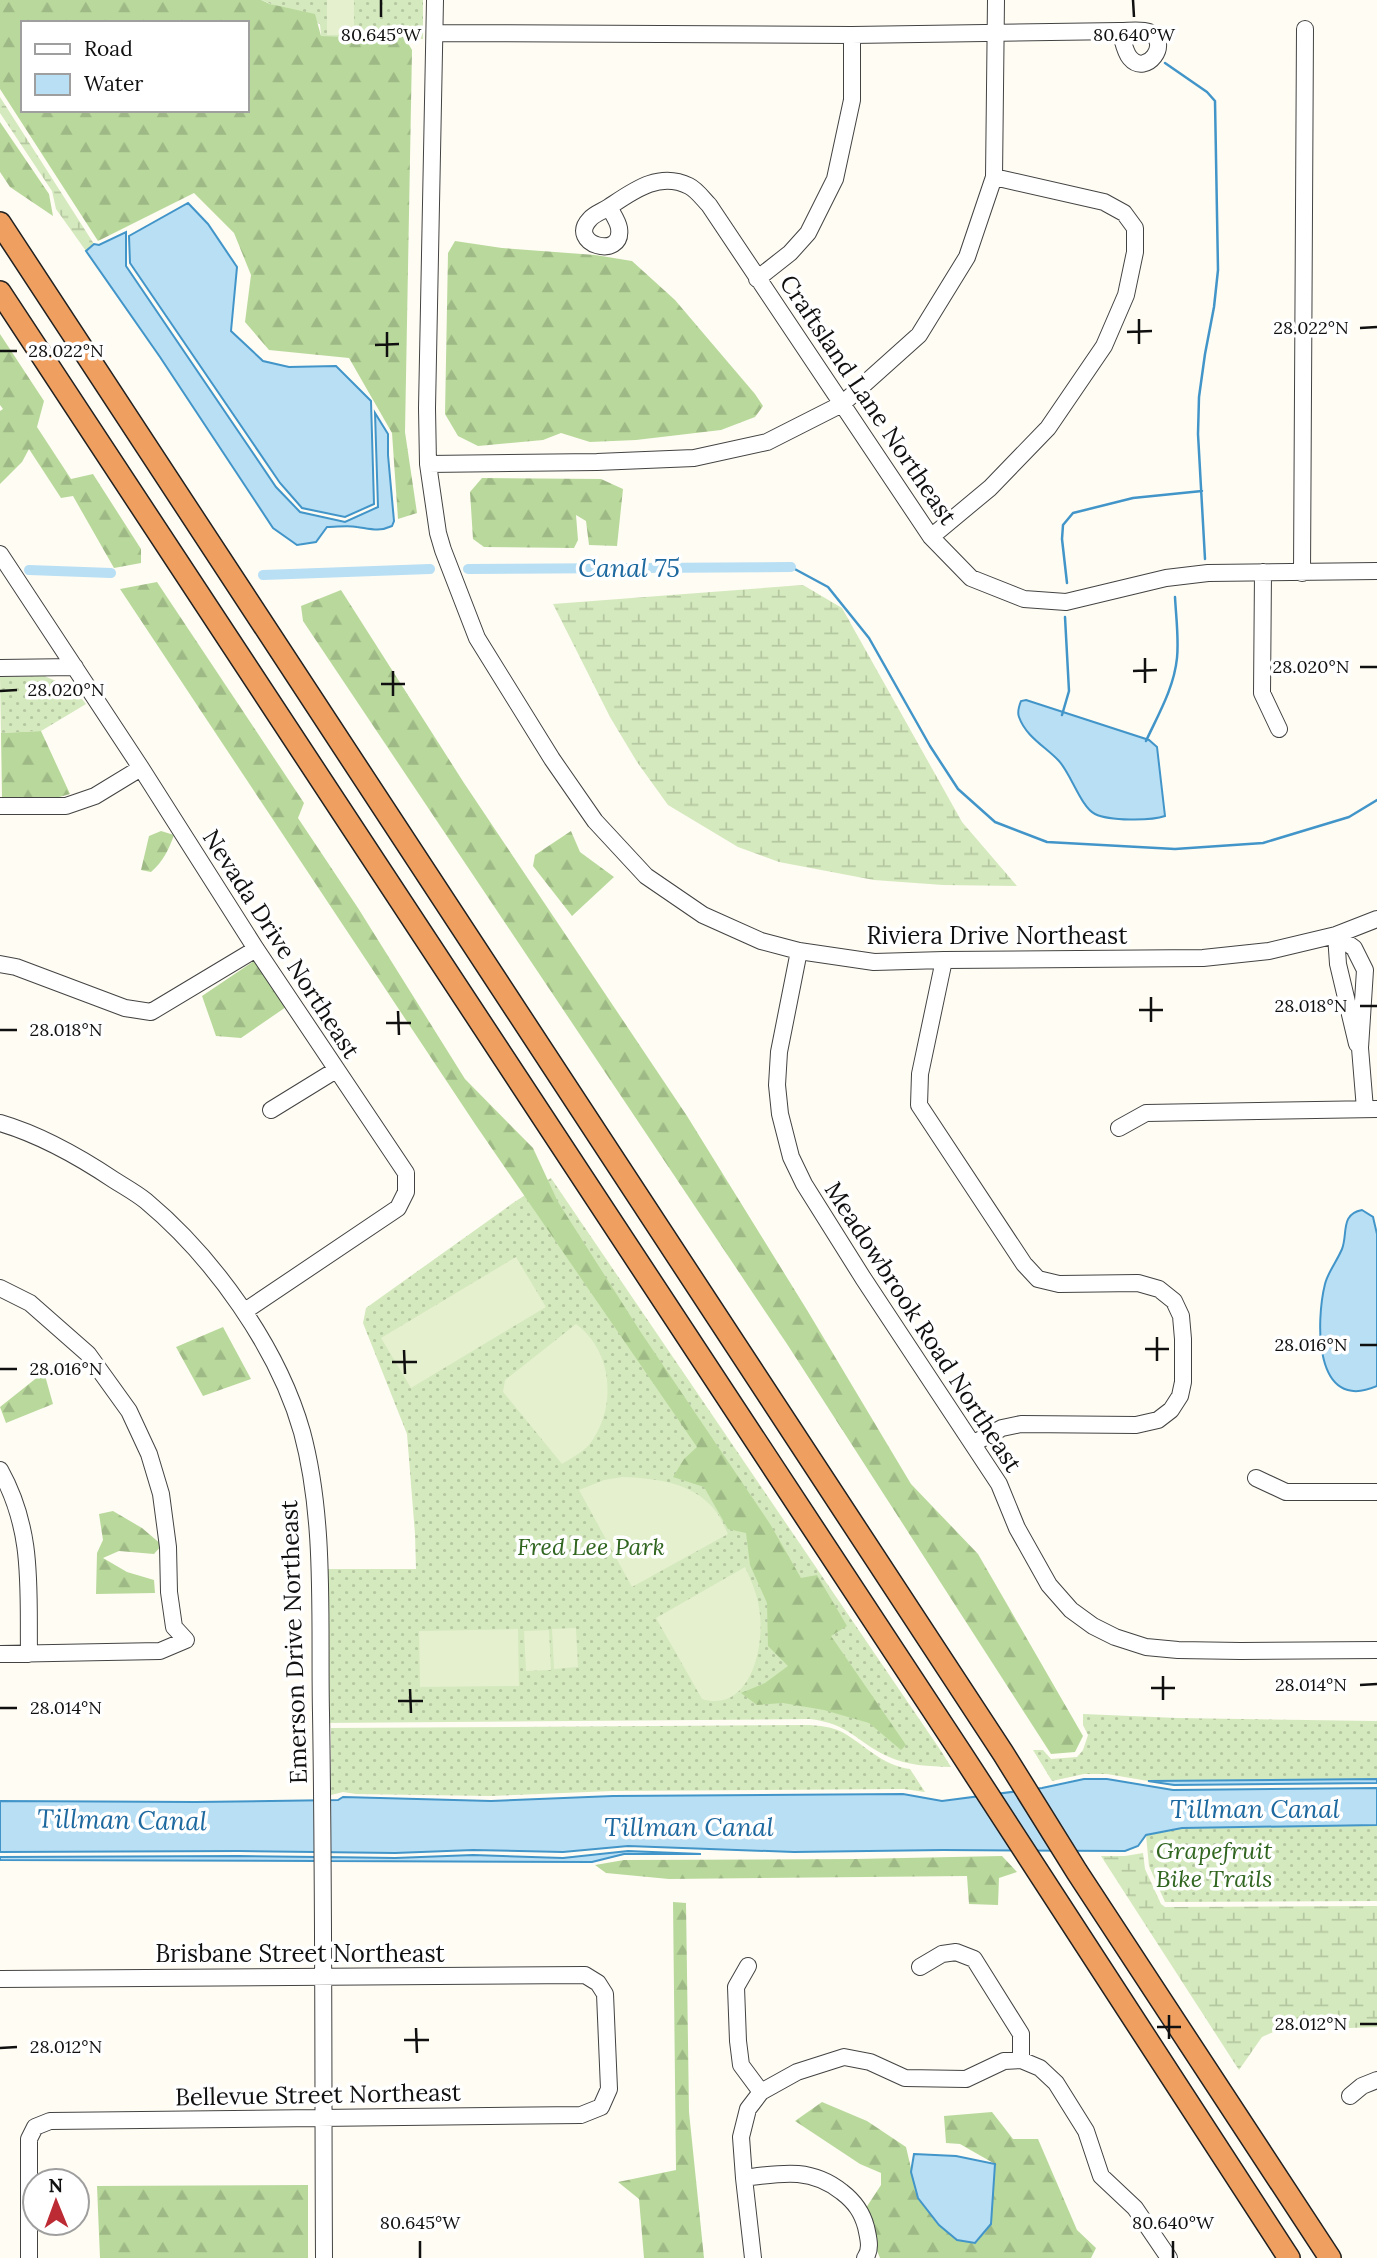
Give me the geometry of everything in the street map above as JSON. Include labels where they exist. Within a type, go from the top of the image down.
[{"type":"highway","points":[[0,223],[1003,1753],[1077,1872],[1330,2258]]},
{"type":"highway","points":[[0,292],[961,1753],[1289,2258]]},
{"type":"street","name":"Riviera Drive Northeast","points":[[435,0],[427,408],[428,464],[443,550],[477,637],[552,759],[595,821],[646,876],[703,915],[761,941],[799,951],[874,962],[1203,958],[1269,951],[1336,935],[1377,919]]},
{"type":"street","points":[[428,464],[694,458],[767,442],[842,404],[919,335],[967,257],[994,177],[996,0]]},
{"type":"street","points":[[1302,573],[1305,29]]},
{"type":"street","points":[[435,33],[852,35],[1120,31]]},
{"type":"street","points":[[757,279],[790,253],[808,233],[835,179],[852,100],[852,35]]},
{"type":"street","points":[[931,537],[989,488],[1048,428],[1104,346],[1126,295],[1135,252],[1135,228],[1124,213],[1104,202],[994,177]]},
{"type":"street","name":"Craftsland Lane Northeast","points":[[609,207],[640,187],[668,179],[691,187],[709,205],[931,537],[971,578],[1024,599],[1066,602],[1166,578],[1208,573],[1377,571]]},
{"type":"street","name":"Nevada Drive Northeast","points":[[0,554],[256,949],[406,1173],[406,1192],[398,1208],[245,1311]]},
{"type":"street","points":[[1262,572],[1262,693],[1279,729]]},
{"type":"street","points":[[0,668],[75,667]]},
{"type":"street","points":[[0,806],[66,806],[95,796],[141,768]]},
{"type":"street","points":[[1336,935],[1338,964],[1357,1046],[1360,1048]]},
{"type":"street","points":[[1119,1128],[1146,1113],[1371,1109],[1360,1048],[1365,970],[1354,948],[1336,935]]},
{"type":"street","points":[[0,964],[16,967],[125,1008],[150,1012],[256,949]]},
{"type":"street","name":"Meadowbrook Road Northeast","points":[[799,951],[779,1052],[780,1114],[791,1157],[804,1184],[863,1278],[999,1484],[1017,1528],[1049,1585],[1071,1610],[1104,1632],[1146,1647],[1178,1650],[1377,1650]]},
{"type":"street","points":[[944,960],[919,1074],[919,1105],[1024,1264],[1038,1279],[1059,1284],[1138,1283],[1159,1289],[1174,1301],[1181,1316],[1183,1339],[1183,1382],[1180,1396],[1171,1409],[1158,1420],[1136,1425],[1021,1424],[1002,1428],[974,1443]]},
{"type":"street","points":[[271,1110],[336,1070]]},
{"type":"street","name":"Emerson Drive Northeast","points":[[0,1123],[26,1130],[82,1159],[145,1200],[195,1249],[245,1311],[279,1373],[302,1432],[313,1492],[319,1552],[324,2258]]},
{"type":"street","points":[[0,1288],[30,1303],[88,1354],[129,1411],[149,1454],[161,1494],[174,1627],[186,1640],[160,1651],[0,1654]]},
{"type":"street","points":[[0,1470],[20,1515],[27,1553],[29,1654]]},
{"type":"street","points":[[1256,1478],[1286,1493],[1377,1492]]},
{"type":"street","points":[[920,1967],[942,1954],[956,1952],[974,1959],[1021,2034],[1021,2060]]},
{"type":"street","points":[[748,1966],[736,1987],[737,2041],[741,2065],[761,2092]]},
{"type":"street","name":"Brisbane Street Northeast","points":[[0,1979],[585,1975],[598,1983],[606,1994],[609,2089],[601,2108]]},
{"type":"street","points":[[753,2258],[741,2137],[748,2109],[761,2092],[797,2072],[844,2057],[870,2062],[905,2078],[966,2078],[1004,2061],[1021,2060],[1040,2068],[1056,2083],[1086,2131],[1101,2176],[1135,2208],[1169,2258]]},
{"type":"street","points":[[1350,2096],[1362,2086],[1377,2080]]},
{"type":"street","name":"Bellevue Street Northeast","points":[[29,2258],[29,2139],[36,2127],[50,2121],[581,2115],[601,2108]]},
{"type":"street","points":[[744,2178],[788,2173],[811,2174],[831,2183],[851,2199],[862,2214],[869,2239],[869,2253],[865,2258]]},
{"type":"green space","points":[[0,0],[261,0],[315,14],[321,36],[405,38],[412,50],[405,432],[417,513],[398,519],[392,433],[349,358],[269,350],[245,322],[251,275],[234,233],[194,193],[98,241],[0,89]]},
{"type":"green space","points":[[261,0],[423,0],[423,39],[321,36],[320,24]]},
{"type":"green space","points":[[327,0],[354,0],[354,35],[327,35]]},
{"type":"green space","points":[[0,97],[94,244],[86,251],[56,209],[52,191],[0,113]]},
{"type":"green space","points":[[0,122],[49,194],[53,216],[10,187],[0,172]]},
{"type":"green space","points":[[455,241],[632,261],[675,300],[763,406],[755,417],[721,430],[636,440],[590,442],[561,433],[543,440],[478,446],[458,436],[445,414],[448,253]]},
{"type":"green space","points":[[0,334],[44,401],[37,427],[71,479],[93,474],[141,549],[141,563],[114,568],[73,496],[61,498],[29,449],[22,462],[0,484],[0,411],[3,409],[0,405]]},
{"type":"green space","points":[[482,478],[601,479],[623,489],[617,546],[589,545],[586,521],[576,515],[578,540],[574,548],[484,547],[473,539],[470,492]]},
{"type":"green space","points":[[157,582],[304,803],[298,818],[465,1079],[533,1148],[558,1202],[640,1331],[770,1524],[801,1578],[817,1575],[847,1626],[831,1636],[906,1745],[901,1750],[869,1723],[824,1710],[783,1703],[757,1705],[741,1693],[765,1683],[788,1666],[768,1646],[767,1603],[750,1565],[746,1533],[728,1529],[704,1487],[673,1477],[684,1459],[697,1447],[475,1124],[120,589]]},
{"type":"green space","points":[[803,585],[842,608],[962,822],[1017,886],[943,885],[874,880],[779,862],[738,847],[668,805],[637,762],[610,717],[553,604]]},
{"type":"green space","points":[[341,590],[464,783],[687,1116],[911,1484],[978,1554],[1083,1736],[1075,1752],[1051,1754],[787,1344],[303,621],[301,606]]},
{"type":"green space","points":[[44,676],[73,688],[86,704],[41,731],[1,733],[0,677]]},
{"type":"green space","points":[[41,731],[70,794],[56,798],[2,797],[1,733]]},
{"type":"green space","points":[[161,831],[174,835],[168,850],[151,872],[141,870],[149,836]]},
{"type":"green space","points":[[571,831],[580,852],[614,877],[572,916],[533,866],[535,855]]},
{"type":"green space","points":[[254,961],[286,1007],[241,1038],[216,1036],[202,996]]},
{"type":"green space","name":"Fred Lee Park","points":[[551,1178],[951,1767],[902,1762],[876,1750],[844,1729],[810,1719],[321,1723],[321,1569],[416,1569],[407,1434],[363,1323],[366,1308]]},
{"type":"green space","points":[[516,1257],[546,1307],[411,1388],[381,1338]]},
{"type":"green space","points":[[576,1324],[589,1336],[598,1350],[604,1365],[607,1398],[598,1431],[589,1445],[562,1464],[503,1392],[505,1380]]},
{"type":"green space","points":[[223,1327],[251,1379],[203,1396],[176,1347]]},
{"type":"green space","points":[[44,1372],[53,1404],[6,1423],[0,1407]]},
{"type":"green space","points":[[622,1477],[659,1480],[684,1487],[714,1509],[728,1534],[632,1587],[579,1490],[604,1480]]},
{"type":"green space","points":[[113,1511],[142,1528],[162,1545],[154,1554],[119,1551],[103,1558],[127,1572],[154,1580],[155,1593],[96,1594],[97,1553],[103,1540],[99,1514]]},
{"type":"green space","points":[[745,1567],[755,1590],[759,1609],[761,1629],[756,1661],[742,1688],[731,1697],[718,1701],[702,1699],[656,1618]]},
{"type":"green space","points":[[576,1628],[578,1667],[554,1669],[552,1629]]},
{"type":"green space","points":[[518,1629],[519,1686],[420,1687],[419,1631]]},
{"type":"green space","points":[[549,1630],[551,1670],[526,1671],[524,1631]]},
{"type":"green space","points":[[1083,1714],[1377,1721],[1377,1779],[1148,1781],[1107,1774],[1084,1774],[1052,1781],[1033,1750],[1043,1750],[1051,1759],[1077,1757],[1083,1750],[1088,1735],[1083,1725]]},
{"type":"green space","points":[[810,1725],[838,1730],[891,1764],[910,1769],[925,1792],[904,1789],[612,1791],[491,1796],[343,1792],[331,1795],[331,1728]]},
{"type":"green space","name":"Grapefruit Bike Trails","points":[[1377,1825],[1377,1901],[1165,1902],[1149,1866],[1146,1835],[1182,1828]]},
{"type":"green space","points":[[1143,1853],[1145,1869],[1161,1904],[1165,1907],[1377,1906],[1377,2027],[1349,2028],[1311,2023],[1287,2026],[1262,2037],[1239,2070],[1101,1856]]},
{"type":"green space","points":[[1002,1856],[1017,1872],[999,1878],[998,1905],[969,1904],[967,1876],[669,1879],[606,1873],[595,1865],[624,1860]]},
{"type":"green space","points":[[673,1902],[686,1903],[689,2112],[704,2258],[644,2258],[639,2199],[618,2182],[676,2170]]},
{"type":"green space","points":[[822,2102],[867,2121],[906,2147],[918,2198],[939,2225],[995,2164],[960,2144],[946,2143],[944,2116],[992,2112],[1013,2139],[1038,2139],[1077,2230],[1096,2248],[1091,2258],[880,2258],[862,2214],[881,2185],[881,2173],[860,2164],[795,2121]]},
{"type":"green space","points":[[308,2185],[308,2258],[100,2258],[97,2186]]},
{"type":"water","points":[[188,203],[208,224],[237,267],[231,331],[263,361],[289,367],[336,366],[371,401],[374,504],[345,517],[302,508],[280,483],[130,263],[129,236]]},
{"type":"water","points":[[126,232],[126,266],[276,487],[300,512],[345,522],[378,507],[375,413],[388,434],[394,521],[392,526],[379,529],[327,527],[316,542],[297,545],[273,528],[86,251],[94,244],[99,245]]},
{"type":"water","points":[[1026,700],[1149,740],[1157,747],[1165,816],[1130,820],[1101,816],[1090,810],[1059,761],[1031,736],[1022,724],[1018,709],[1021,701]]},
{"type":"water","points":[[1362,1210],[1373,1217],[1377,1234],[1377,1386],[1356,1391],[1341,1387],[1330,1376],[1324,1359],[1320,1319],[1325,1284],[1342,1249],[1346,1225],[1350,1216]]},
{"type":"water","name":"Tillman Canal","points":[[1084,1779],[1107,1779],[1173,1790],[1377,1788],[1377,1825],[1182,1828],[1146,1835],[1138,1846],[1125,1851],[794,1852],[628,1846],[563,1852],[0,1852],[0,1801],[196,1802],[338,1800],[343,1797],[491,1801],[613,1796],[903,1794],[942,1801],[1042,1788]]},
{"type":"water","points":[[1377,1779],[1377,1783],[1174,1785],[1148,1781]]},
{"type":"water","points":[[628,1851],[701,1854],[624,1854],[592,1862],[327,1861],[327,1857],[473,1855],[563,1858]]},
{"type":"water","points":[[0,1857],[316,1857],[316,1861],[0,1860]]},
{"type":"water","points":[[914,2154],[956,2156],[995,2164],[991,2224],[975,2243],[957,2240],[939,2225],[918,2198],[911,2172]]},
{"type":"waterway","points":[[1165,63],[1207,92],[1215,101],[1218,270],[1199,397],[1198,434],[1205,559]]},
{"type":"waterway","points":[[1067,583],[1063,525],[1073,513],[1133,498],[1202,491]]},
{"type":"waterway","points":[[791,567],[828,587],[869,638],[930,746],[958,789],[995,822],[1047,842],[1175,849],[1263,843],[1349,817],[1377,800]]},
{"type":"waterway","name":"Canal 75","points":[[468,569],[791,567]]},
{"type":"waterway","name":"Canal 75","points":[[263,575],[430,569]]},
{"type":"waterway","name":"Canal 75","points":[[29,570],[111,573]]},
{"type":"waterway","points":[[1146,741],[1173,680],[1178,643],[1175,597]]},
{"type":"waterway","points":[[1062,715],[1069,691],[1065,617]]}]
